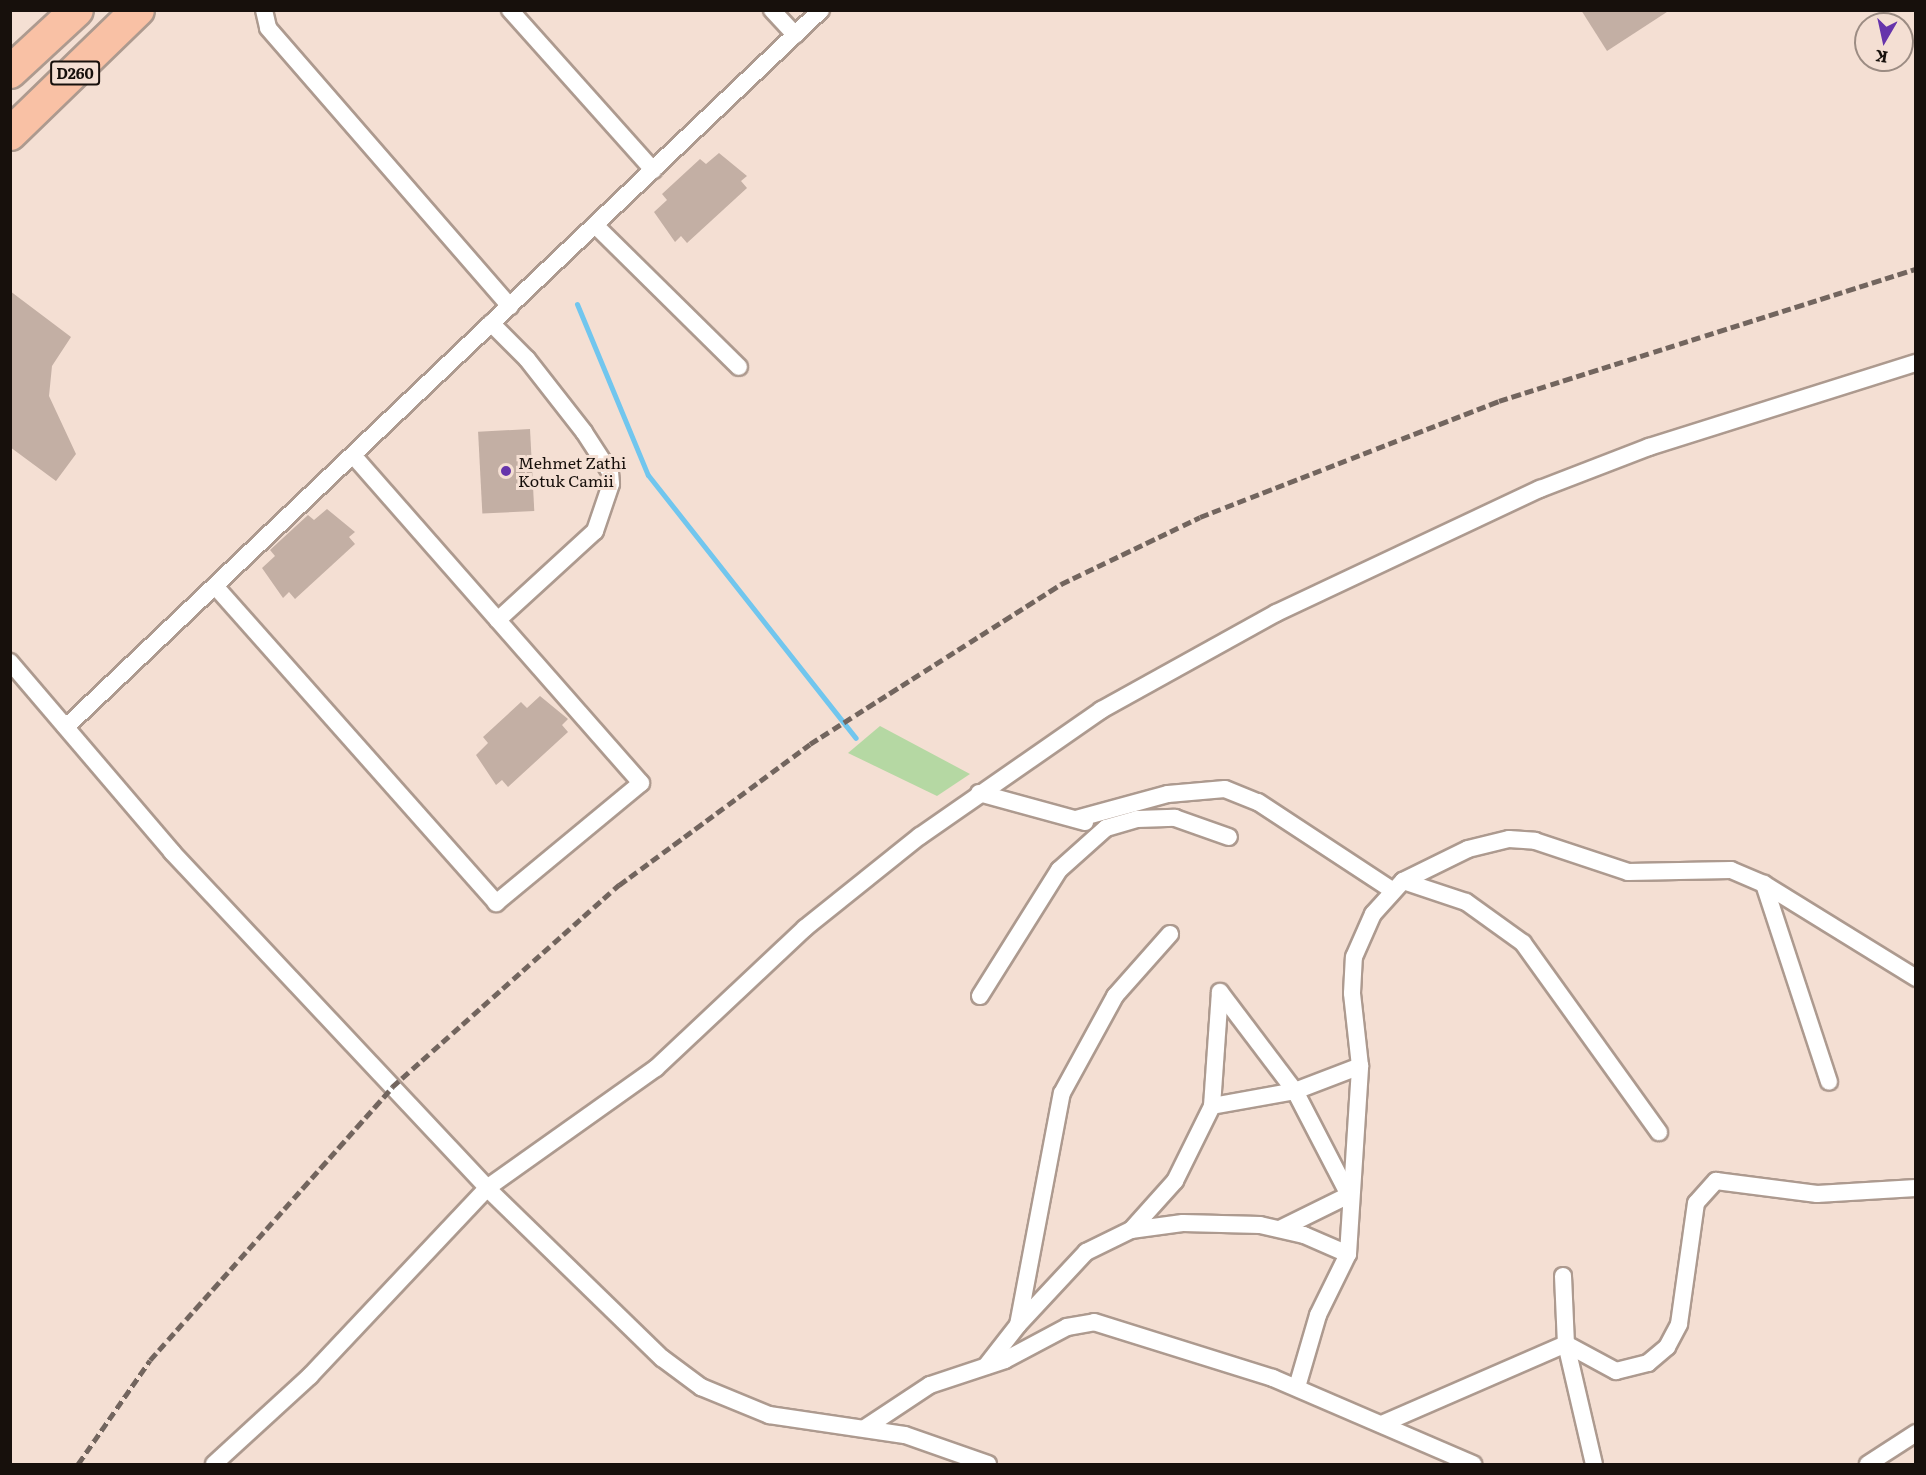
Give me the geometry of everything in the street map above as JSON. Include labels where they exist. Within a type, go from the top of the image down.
[{"type":"highway","name":"D260","points":[[10,72],[76,10]]},
{"type":"highway","name":"D260","points":[[10,134],[138,10]]},
{"type":"street","points":[[264,10],[268,28],[510,306]]},
{"type":"street","points":[[510,10],[653,170]]},
{"type":"street","points":[[772,10],[795,35]]},
{"type":"street","points":[[66,727],[822,10]]},
{"type":"street","points":[[595,225],[739,367]]},
{"type":"street","points":[[491,323],[584,432],[610,472],[611,484],[595,531],[498,620]]},
{"type":"street","points":[[214,1464],[310,1376],[487,1188],[656,1068],[805,927],[979,793],[1192,657],[1490,512],[1648,447],[1916,363]]},
{"type":"street","points":[[215,586],[496,903],[641,783],[353,454]]},
{"type":"street","points":[[10,662],[172,852],[487,1188],[656,1353],[701,1387],[769,1415],[865,1428],[934,1443],[988,1464]]},
{"type":"street","points":[[1076,819],[1168,794],[1225,789],[1258,802],[1397,886],[1466,903],[1523,943],[1659,1132]]},
{"type":"street","points":[[979,793],[1106,828]]},
{"type":"street","points":[[980,996],[1059,870],[1106,828],[1137,819],[1175,818],[1229,837]]},
{"type":"street","points":[[1297,1387],[1318,1315],[1348,1254],[1349,1195],[1360,1066],[1352,993],[1354,957],[1373,914],[1397,886],[1468,849],[1509,839],[1535,841],[1628,872],[1716,868],[1764,884],[1916,978]]},
{"type":"street","points":[[1764,884],[1829,1082]]},
{"type":"street","points":[[1018,1325],[1062,1093],[1110,1004],[1170,934]]},
{"type":"street","points":[[1131,1230],[1175,1181],[1212,1106],[1220,992],[1295,1091],[1349,1195]]},
{"type":"street","points":[[1212,1106],[1295,1091],[1360,1066]]},
{"type":"street","points":[[1566,1344],[1616,1371],[1648,1363],[1667,1347],[1679,1324],[1696,1203],[1716,1181],[1817,1194],[1916,1188]]},
{"type":"street","points":[[1280,1228],[1349,1195]]},
{"type":"street","points":[[986,1367],[1018,1325],[1086,1252],[1131,1230],[1220,1222],[1280,1228],[1348,1254]]},
{"type":"street","points":[[1563,1276],[1566,1344],[1594,1464]]},
{"type":"street","points":[[865,1428],[930,1385],[986,1367],[1066,1327],[1094,1322],[1297,1387],[1473,1464]]},
{"type":"street","points":[[1382,1424],[1566,1344]]},
{"type":"street","points":[[1868,1464],[1916,1433]]},
{"type":"green space","points":[[880,726],[970,774],[937,796],[848,753]]},
{"type":"building","points":[[1581,10],[1670,10],[1607,51]]},
{"type":"building","points":[[719,153],[747,176],[741,181],[747,188],[687,243],[681,236],[675,242],[654,212],[667,200],[662,194],[700,159],[706,164]]},
{"type":"building","points":[[10,291],[71,337],[52,366],[49,396],[76,454],[56,481],[10,447]]},
{"type":"building","name":"Mehmet Zathi Kotuk Camii","points":[[530,429],[534,511],[482,514],[478,432]]},
{"type":"building","points":[[327,509],[355,532],[349,537],[355,544],[295,599],[289,592],[283,598],[262,568],[275,556],[270,550],[308,515],[314,520]]},
{"type":"building","points":[[540,696],[568,719],[562,725],[568,732],[508,787],[502,780],[496,785],[476,755],[488,743],[483,737],[521,702],[527,708]]},
{"type":"waterway","points":[[577,304],[648,475],[856,738]]},
{"type":"railway","points":[[78,1464],[150,1360],[392,1087],[619,885],[810,744],[1061,584],[1200,517],[1499,401],[1916,269]]},
{"type":"place","name":"Mehmet Zathi Kotuk Camii","points":[[506,471]]}]
